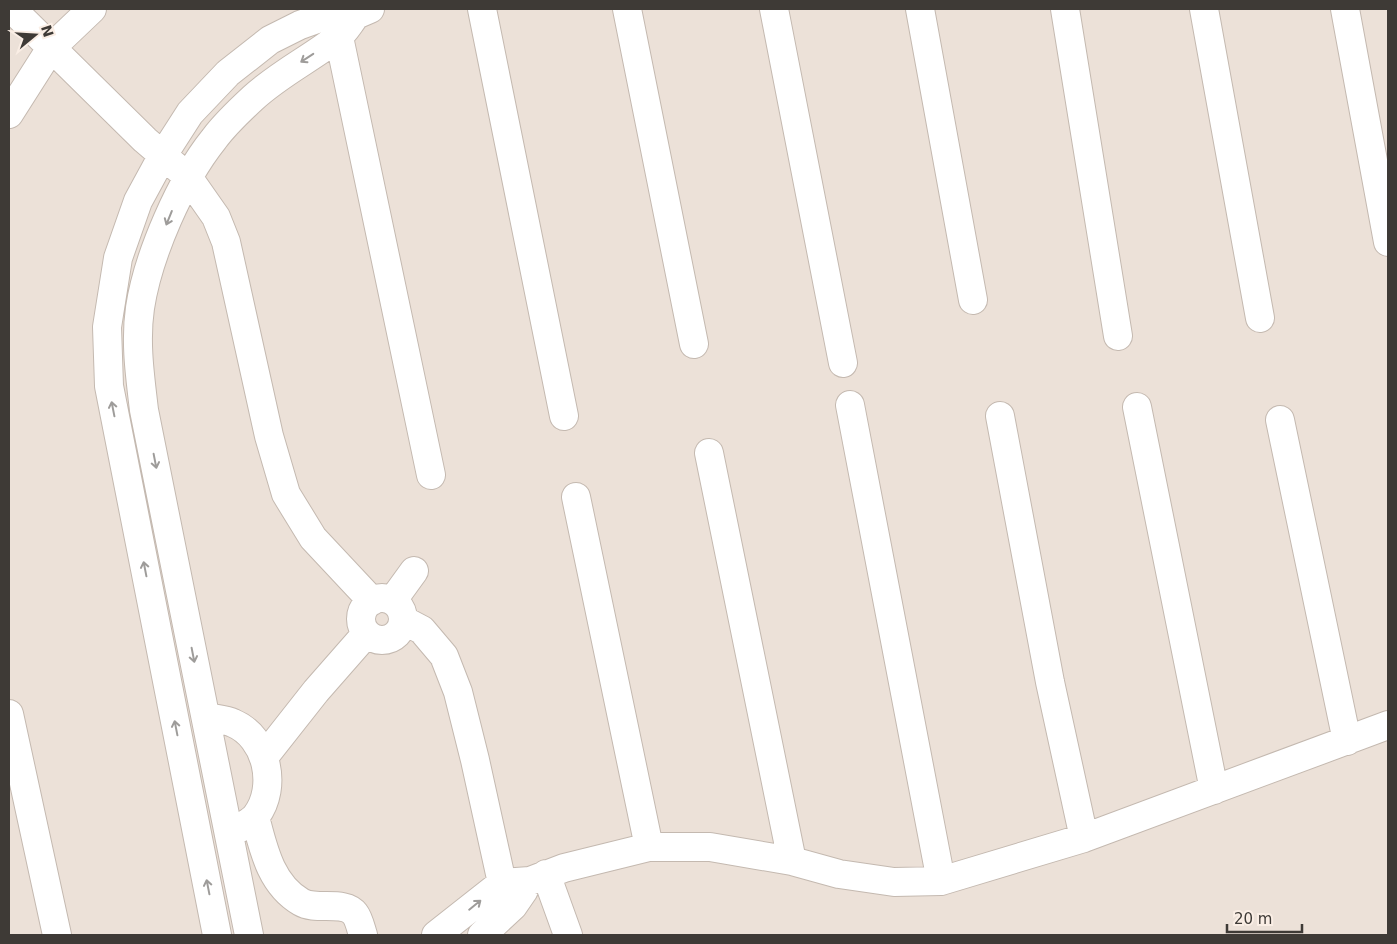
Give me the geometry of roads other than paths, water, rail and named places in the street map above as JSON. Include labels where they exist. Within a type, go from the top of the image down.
[{"type":"street","points":[[12,9],[145,140],[188,178],[216,217],[226,242],[269,436],[286,494],[313,538],[389,607],[422,630],[444,656],[458,692],[508,894],[482,935]]},
{"type":"street","points":[[9,114],[51,48],[92,9]]},
{"type":"street","points":[[482,9],[564,416]]},
{"type":"street","points":[[628,9],[694,344]]},
{"type":"street","points":[[774,9],[843,363]]},
{"type":"street","points":[[920,9],[973,300]]},
{"type":"street","points":[[1065,9],[1118,336]]},
{"type":"street","points":[[1204,9],[1260,318]]},
{"type":"street","points":[[1345,9],[1388,242]]},
{"type":"street","points":[[249,935],[144,410],[138,358],[140,308],[150,264],[188,178],[214,138],[254,97],[289,69],[333,26],[363,12]]},
{"type":"street","points":[[217,935],[108,386],[107,327],[118,258],[138,201],[163,155],[190,113],[228,73],[270,40],[300,25],[333,26]]},
{"type":"street","points":[[333,26],[431,475]]},
{"type":"street","points":[[850,405],[941,881]]},
{"type":"street","points":[[1137,407],[1214,790]]},
{"type":"street","points":[[1000,416],[1050,682],[1084,838]]},
{"type":"street","points":[[1280,420],[1347,741]]},
{"type":"street","points":[[709,453],[792,861]]},
{"type":"street","points":[[576,497],[649,847]]},
{"type":"street","points":[[389,607],[414,571]]},
{"type":"street","points":[[367,603],[389,607],[401,628],[389,640],[380,641],[372,639],[366,634],[361,626],[360,618],[362,610],[367,603]]},
{"type":"street","points":[[157,632],[187,625]]},
{"type":"street","points":[[264,757],[316,691],[366,634]]},
{"type":"street","points":[[9,714],[57,935]]},
{"type":"street","points":[[206,717],[232,722],[256,742],[264,757],[267,772],[265,797],[255,816],[230,836]]},
{"type":"street","points":[[436,935],[538,878],[564,868],[649,847],[710,847],[792,861],[839,874],[894,882],[941,881],[1084,838],[1388,725]]},
{"type":"street","points":[[255,816],[265,856],[281,885],[301,902],[321,907],[351,909],[357,915],[363,935]]},
{"type":"street","points":[[538,878],[568,935]]}]
